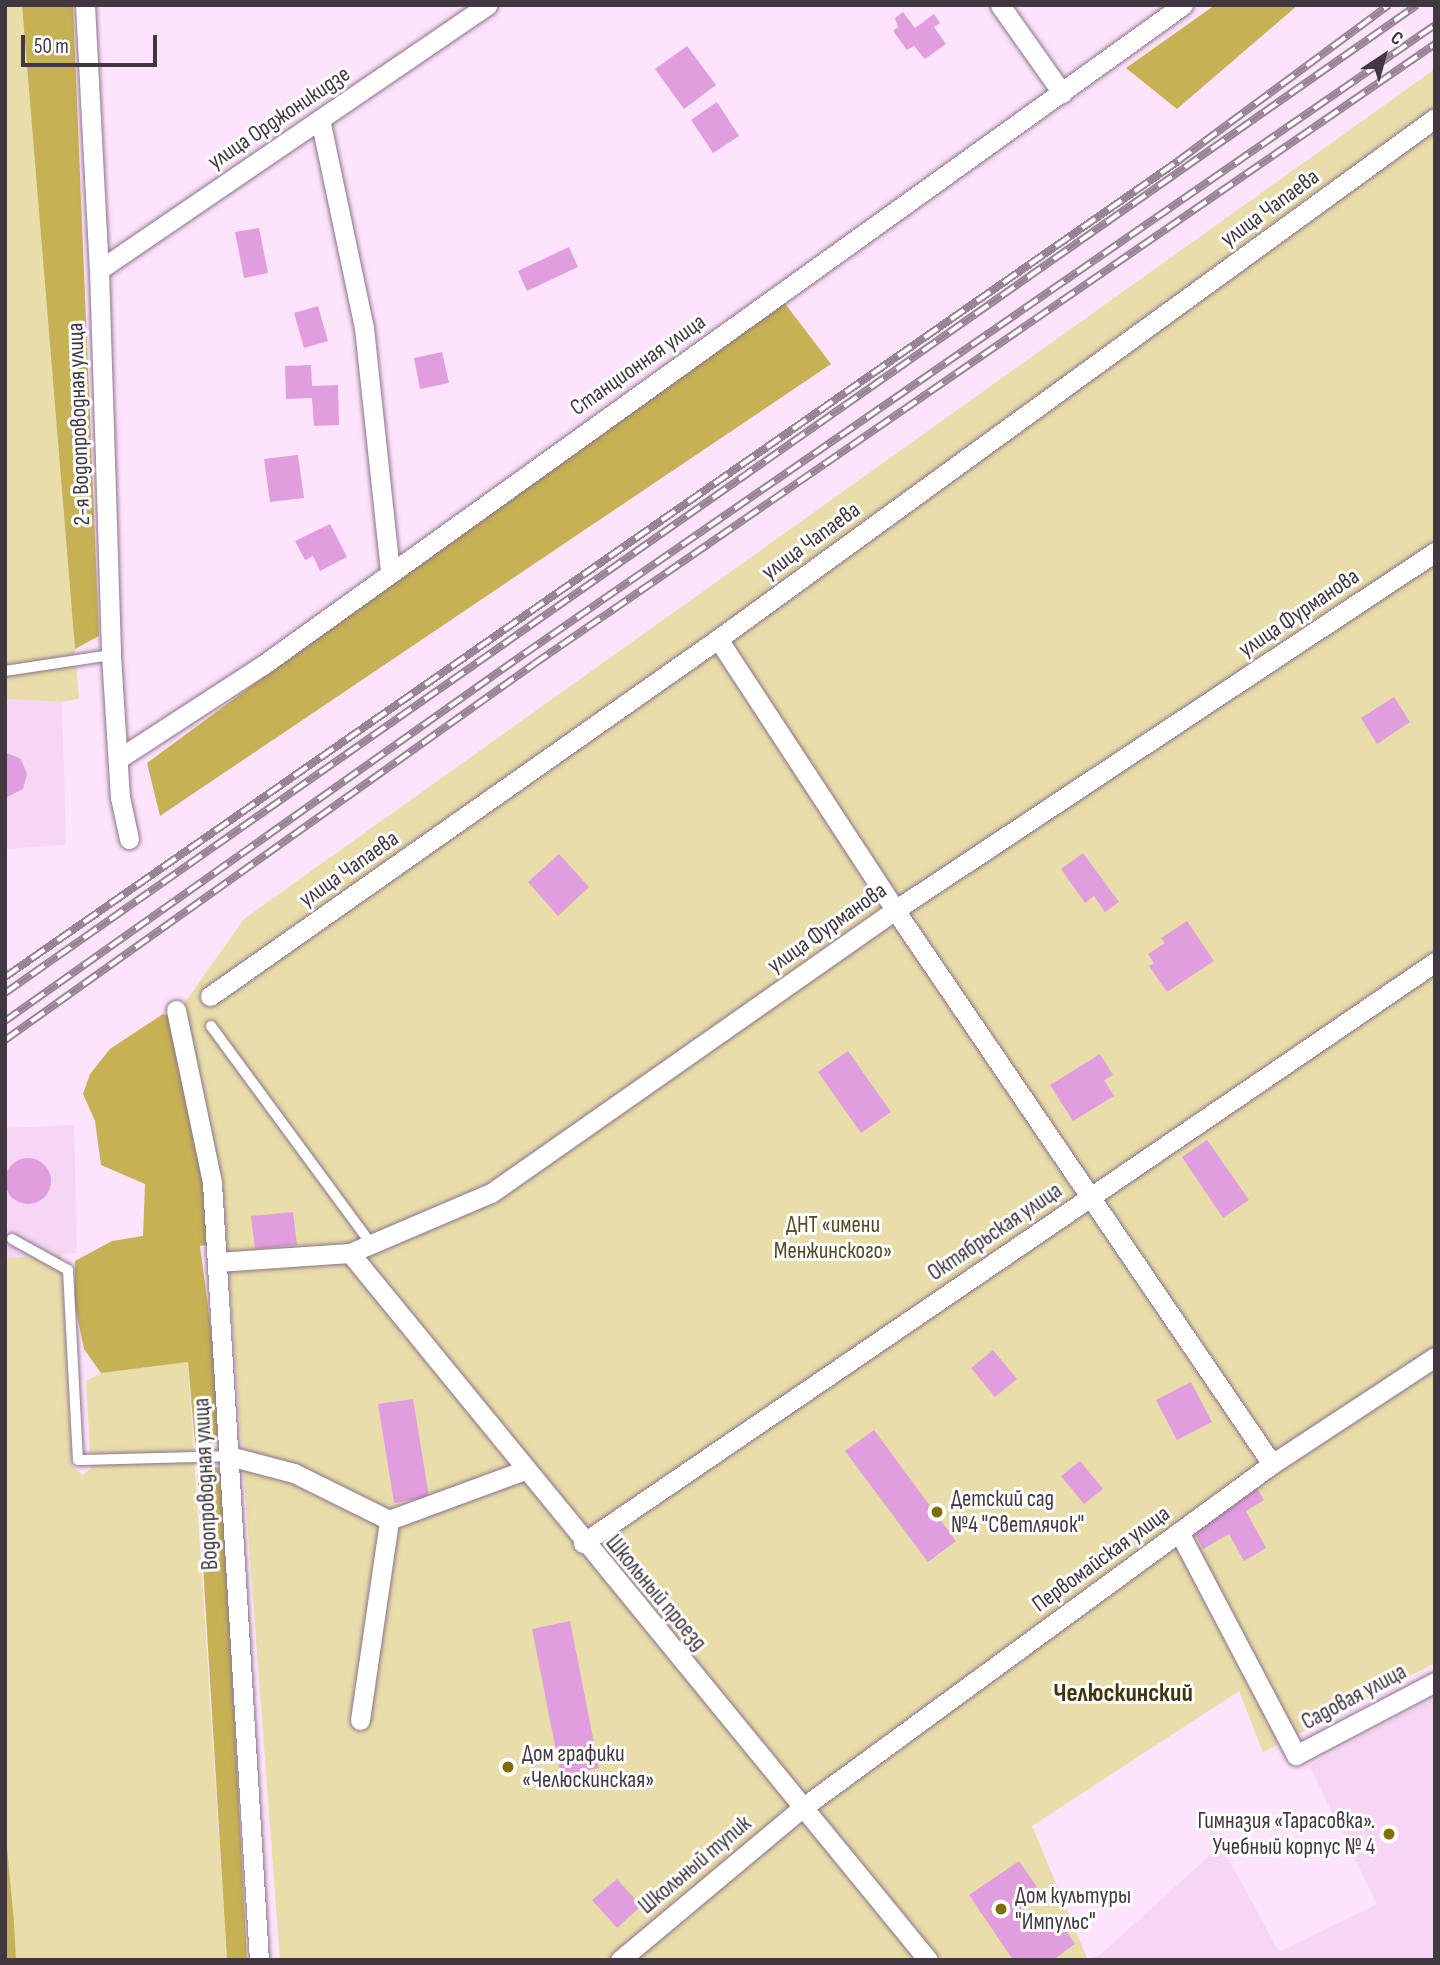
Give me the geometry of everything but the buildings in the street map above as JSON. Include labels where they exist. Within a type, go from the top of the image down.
[{"type":"street","name":"2-я Водопроводная улица","points":[[85,5],[99,270],[110,655],[118,759],[129,839]]},
{"type":"street","name":"улица Орджоникидзе","points":[[99,270],[487,5]]},
{"type":"street","points":[[1000,5],[1062,93]]},
{"type":"street","name":"Станционная улица","points":[[118,759],[263,664],[1183,5]]},
{"type":"street","name":"улица Чапаева","points":[[210,996],[718,639],[1435,118]]},
{"type":"street","points":[[320,119],[364,328],[390,573]]},
{"type":"street","name":"улица Фурманова","points":[[217,1262],[350,1253],[491,1193],[895,910],[1435,552]]},
{"type":"street","points":[[718,639],[895,910],[1272,1464]]},
{"type":"street","name":"Октябрьская улица","points":[[583,1543],[1435,962]]},
{"type":"street","name":"Водопроводная улица","points":[[176,1010],[212,1183],[259,1960]]},
{"type":"street","name":"Школьный проезд","points":[[350,1253],[583,1543],[928,1960]]},
{"type":"street","name":"Первомайская улица","points":[[802,1808],[1272,1464],[1435,1357]]},
{"type":"street","points":[[229,1456],[294,1473],[390,1520],[525,1470]]},
{"type":"street","points":[[359,1720],[390,1520]]},
{"type":"street","name":"Садовая улица","points":[[1179,1532],[1296,1755],[1435,1682]]},
{"type":"street","name":"Школьный тупик","points":[[620,1960],[802,1808]]},
{"type":"lane","points":[[5,671],[110,655]]},
{"type":"lane","points":[[211,1026],[371,1244]]},
{"type":"lane","points":[[12,1239],[68,1270],[78,1460],[229,1456]]},
{"type":"shaded area","points":[[22,5],[73,5],[99,636],[75,649]]},
{"type":"shaded area","points":[[1215,5],[1298,5],[1177,109],[1126,68]]},
{"type":"shaded area","points":[[780,297],[831,364],[160,816],[147,763]]},
{"type":"shaded area","points":[[5,699],[62,702],[66,845],[5,849]]},
{"type":"shaded area","points":[[163,1014],[170,1016],[205,1188],[211,1244],[200,1246],[214,1353],[221,1435],[218,1442],[195,1444],[188,1362],[101,1373],[84,1349],[75,1305],[75,1261],[112,1241],[143,1236],[145,1184],[101,1165],[95,1121],[83,1094],[90,1074],[110,1049]]},
{"type":"shaded area","points":[[74,1125],[77,1253],[5,1258],[5,1128]]},
{"type":"shaded area","points":[[209,1465],[218,1468],[222,1477],[247,1960],[227,1960],[197,1467]]},
{"type":"shaded area","points":[[1435,1697],[1435,1960],[1089,1960],[1101,1954],[1221,1845],[1279,1952],[1377,1904],[1309,1765]]},
{"type":"shaded area","points":[[5,1826],[14,1923],[16,1960],[5,1960]]},
{"type":"green space","points":[[5,5],[22,5],[79,699],[62,702],[5,699]]},
{"type":"green space","name":"ДНТ «имени Менжинского»","points":[[1435,69],[1435,1663],[1263,1752],[1239,1691],[1032,1826],[1088,1960],[280,1960],[222,1183],[183,1005],[244,919]]},
{"type":"green space","points":[[61,1254],[72,1465],[82,1475],[91,1469],[86,1381],[101,1373],[188,1362],[227,1960],[16,1960],[5,1826],[5,1258]]},
{"type":"railway","points":[[5,977],[1178,161],[1389,5]]},
{"type":"railway","points":[[5,993],[1417,5]]},
{"type":"railway","points":[[5,1021],[524,654],[1435,25]]},
{"type":"railway","points":[[5,1040],[534,664],[1435,44]]},
{"type":"place","name":"Детский сад №4 \"Светлячок\"","points":[[937,1512]]},
{"type":"place","name":"Дом графики «Челюскинская»","points":[[508,1767]]},
{"type":"place","name":"Гимназия «Тарасовка». Учебный корпус № 4","points":[[1389,1834]]},
{"type":"place","name":"Дом культуры \"Импульс\"","points":[[1001,1909]]},
{"type":"district","name":"Челюскинский","points":[[1123,1694]]}]
